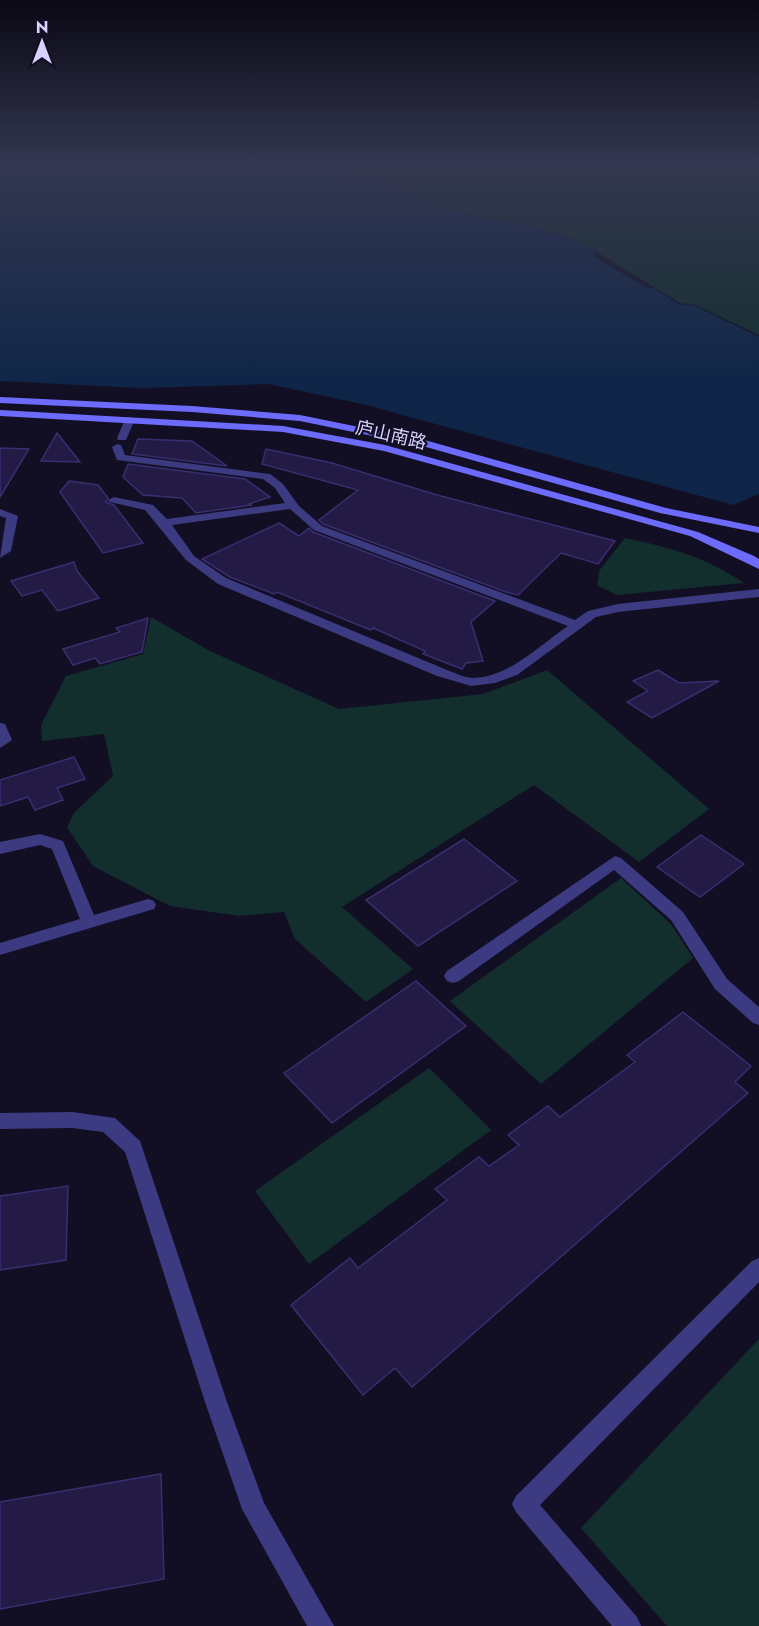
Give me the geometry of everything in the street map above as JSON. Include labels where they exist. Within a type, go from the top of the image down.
[{"type":"main road","name":"庐山南路","points":[[0,400],[192,409],[300,418],[428,444],[664,511],[759,530]]},
{"type":"main road","name":"庐山南路","points":[[0,413],[283,429],[385,448],[694,534],[732,549],[759,565]]},
{"type":"street","points":[[130,419],[119,443],[122,458],[266,476],[279,486],[292,505],[318,528],[577,625]]},
{"type":"street","points":[[114,500],[149,507],[190,558],[222,581],[430,669],[471,682],[490,680],[512,672],[592,614],[618,608],[759,593]]},
{"type":"street","points":[[164,523],[292,505]]},
{"type":"street","points":[[0,512],[12,516],[5,551],[0,554]]},
{"type":"street","points":[[0,727],[5,740],[0,743]]},
{"type":"street","points":[[0,848],[40,839],[58,845],[89,922]]},
{"type":"street","points":[[453,976],[615,862],[677,916],[721,984],[759,1018]]},
{"type":"street","points":[[0,949],[148,905]]},
{"type":"street","points":[[0,1121],[72,1120],[108,1124],[133,1147],[216,1402],[254,1509],[321,1626]]},
{"type":"street","points":[[628,1626],[524,1504],[759,1268]]},
{"type":"green space","points":[[577,242],[759,242],[759,335],[696,305],[680,303]]},
{"type":"green space","points":[[625,538],[687,554],[715,566],[744,583],[617,595],[597,585],[599,571]]},
{"type":"green space","points":[[151,617],[210,651],[339,709],[483,694],[547,670],[709,809],[639,862],[534,785],[342,907],[413,969],[366,1002],[295,939],[284,912],[240,916],[170,906],[93,866],[67,827],[74,813],[113,776],[104,734],[42,741],[41,725],[66,676],[143,654]]},
{"type":"green space","points":[[621,878],[671,924],[693,958],[541,1084],[450,1001]]},
{"type":"green space","points":[[429,1068],[491,1130],[309,1264],[255,1191]]},
{"type":"green space","points":[[759,1339],[759,1626],[667,1626],[581,1528]]},
{"type":"water","points":[[0,242],[575,242],[596,252],[593,256],[645,287],[655,289],[678,304],[695,306],[759,337],[759,494],[733,505],[366,405],[269,384],[141,388],[0,381]]},
{"type":"building","points":[[57,433],[80,462],[41,461]]},
{"type":"building","points":[[138,439],[192,441],[227,466],[132,454]]},
{"type":"building","points":[[0,448],[29,449],[0,497]]},
{"type":"building","points":[[266,449],[332,463],[437,495],[615,541],[598,564],[561,553],[518,595],[506,592],[323,524],[319,520],[358,490],[262,464]]},
{"type":"building","points":[[128,464],[245,479],[270,497],[249,504],[251,505],[196,513],[182,498],[143,495],[123,477]]},
{"type":"building","points":[[69,481],[98,485],[108,498],[106,502],[114,505],[143,543],[103,553],[60,492]]},
{"type":"building","points":[[279,523],[299,536],[309,528],[313,532],[495,601],[471,622],[483,661],[466,663],[462,669],[423,654],[425,651],[373,628],[371,630],[277,592],[274,594],[230,577],[202,559]]},
{"type":"building","points":[[74,562],[77,571],[99,598],[58,611],[42,590],[22,596],[11,581]]},
{"type":"building","points":[[148,618],[142,652],[100,664],[95,658],[73,665],[63,649],[120,632],[116,628]]},
{"type":"building","points":[[658,670],[679,683],[719,681],[652,718],[627,702],[648,691],[633,681]]},
{"type":"building","points":[[74,757],[85,779],[57,788],[63,800],[35,810],[28,797],[0,806],[0,780]]},
{"type":"building","points":[[701,835],[744,864],[700,897],[657,867]]},
{"type":"building","points":[[464,839],[517,881],[418,946],[366,900]]},
{"type":"building","points":[[416,981],[466,1026],[332,1123],[284,1073]]},
{"type":"building","points":[[683,1012],[751,1066],[735,1082],[748,1093],[412,1387],[395,1368],[363,1395],[291,1305],[350,1258],[358,1268],[447,1200],[435,1189],[479,1157],[489,1166],[519,1145],[508,1135],[548,1106],[560,1117],[635,1062],[627,1055]]},
{"type":"building","points":[[68,1186],[66,1260],[0,1270],[0,1196]]},
{"type":"building","points":[[161,1474],[164,1579],[0,1609],[0,1502]]}]
